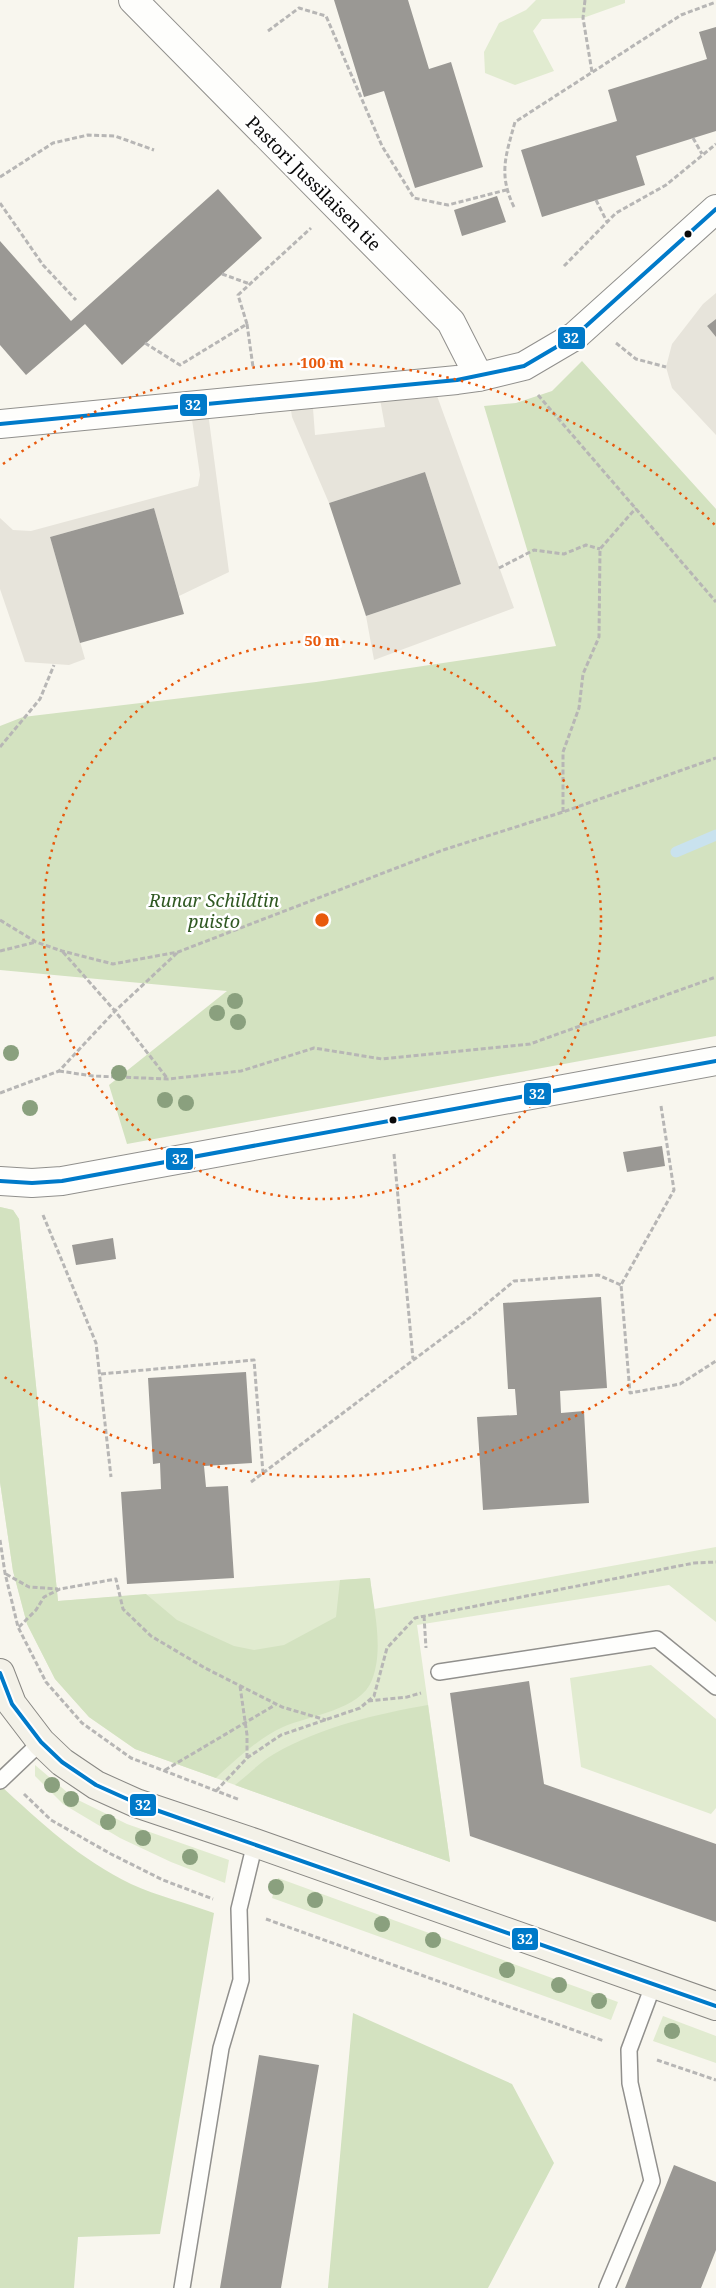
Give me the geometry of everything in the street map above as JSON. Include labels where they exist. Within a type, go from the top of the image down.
[{"type":"main road","points":[[0,1673],[6,1708],[62,1762],[96,1785],[136,1802],[716,2006]]},
{"type":"street","name":"Pastori Jussilaisen tie","points":[[133,0],[451,322],[479,377]]},
{"type":"street","points":[[0,424],[479,377],[524,366],[575,336],[716,209]]},
{"type":"street","points":[[0,1181],[32,1184],[62,1181],[716,1061]]},
{"type":"lane","points":[[439,1672],[657,1639],[716,1687]]},
{"type":"lane","points":[[2,1779],[41,1742]]},
{"type":"lane","points":[[182,2288],[221,2048],[241,1980],[239,1909],[255,1843]]},
{"type":"lane","points":[[607,2288],[652,2181],[630,2083],[629,2050],[654,1984]]},
{"type":"path","points":[[586,0],[583,18],[592,72]]},
{"type":"path","points":[[514,207],[506,190],[505,161],[515,122],[681,15],[716,2]]},
{"type":"path","points":[[268,31],[299,8],[326,16],[382,146],[414,198],[448,205],[506,190]]},
{"type":"path","points":[[0,177],[53,143],[88,135],[115,136],[154,150]]},
{"type":"path","points":[[693,138],[702,154]]},
{"type":"path","points":[[564,266],[616,213],[666,185],[716,144]]},
{"type":"path","points":[[596,200],[607,222]]},
{"type":"path","points":[[0,203],[43,265],[76,300]]},
{"type":"path","points":[[253,372],[247,324],[238,295],[317,222]]},
{"type":"path","points":[[222,274],[250,284]]},
{"type":"path","points":[[146,343],[180,365],[247,324]]},
{"type":"path","points":[[612,338],[636,359],[666,368]]},
{"type":"path","points":[[524,366],[530,386],[716,602]]},
{"type":"path","points":[[563,812],[563,752],[579,708],[583,674],[599,637],[600,549],[636,508]]},
{"type":"path","points":[[500,568],[534,550],[564,554],[586,545],[600,549]]},
{"type":"path","points":[[0,747],[40,700],[54,664]]},
{"type":"path","points":[[0,920],[36,942],[62,952],[113,964],[178,952],[443,850],[563,812],[716,758]]},
{"type":"path","points":[[0,951],[36,942]]},
{"type":"path","points":[[62,952],[114,1011],[168,1079]]},
{"type":"path","points":[[0,1093],[59,1071],[114,1011],[178,952]]},
{"type":"path","points":[[59,1071],[93,1076],[168,1079],[241,1070],[314,1048],[382,1059],[530,1044],[716,977]]},
{"type":"path","points":[[660,1098],[674,1190],[621,1285],[630,1393],[680,1384],[716,1361]]},
{"type":"path","points":[[393,1145],[413,1360]]},
{"type":"path","points":[[42,1212],[96,1343],[101,1374],[111,1477]]},
{"type":"path","points":[[251,1482],[472,1316],[514,1281],[598,1275],[621,1285]]},
{"type":"path","points":[[101,1374],[254,1360],[263,1473]]},
{"type":"path","points":[[0,1540],[5,1574],[18,1627],[46,1682],[82,1723],[131,1758],[245,1802]]},
{"type":"path","points":[[5,1574],[29,1587],[60,1590]]},
{"type":"path","points":[[18,1627],[36,1610],[44,1597],[60,1590],[116,1579],[123,1609],[151,1636],[276,1704],[326,1720]]},
{"type":"path","points":[[368,1701],[407,1697],[443,1687],[456,1669]]},
{"type":"path","points":[[240,1686],[245,1721],[247,1758]]},
{"type":"path","points":[[164,1771],[276,1704]]},
{"type":"path","points":[[2,1779],[51,1820],[111,1854],[163,1880],[716,2080]]},
{"type":"green space","points":[[536,0],[625,0],[625,3],[583,18],[542,19],[533,31],[554,71],[515,85],[485,73],[484,52],[499,23],[526,10]]},
{"type":"green space","name":"Runar Schildtin puisto","points":[[582,361],[716,509],[716,1036],[127,1144],[109,1085],[227,991],[0,970],[0,726],[23,717],[316,682],[556,646],[484,406],[516,403],[552,391]]},
{"type":"green space","points":[[0,1207],[13,1210],[19,1219],[58,1601],[370,1578],[374,1609],[716,1547],[716,1622],[669,1585],[417,1625],[450,1862],[135,1749],[89,1717],[55,1679],[27,1624],[13,1571],[0,1482]]},
{"type":"green space","points":[[0,1207],[13,1210],[19,1219],[58,1601],[146,1594],[177,1620],[234,1646],[254,1650],[284,1645],[336,1617],[340,1580],[370,1578],[378,1643],[376,1668],[366,1690],[357,1698],[332,1711],[274,1731],[248,1750],[216,1778],[135,1749],[89,1717],[55,1679],[27,1624],[13,1571],[0,1482]]},
{"type":"green space","points":[[651,1665],[716,1719],[716,1808],[711,1814],[581,1767],[570,1678]]},
{"type":"green space","points":[[428,1705],[450,1862],[235,1785],[269,1757],[311,1736],[369,1717]]},
{"type":"green space","points":[[35,1765],[74,1798],[127,1824],[229,1860],[225,1883],[171,1862],[120,1838],[63,1804],[35,1776]]},
{"type":"green space","points":[[0,1785],[30,1813],[95,1864],[131,1884],[214,1913],[160,2234],[78,2237],[74,2288],[0,2288]]},
{"type":"green space","points":[[278,1878],[618,2002],[611,2020],[272,1898]]},
{"type":"green space","points":[[353,2013],[512,2084],[554,2163],[488,2288],[328,2288]]},
{"type":"green space","points":[[663,2016],[716,2036],[716,2063],[653,2041]]},
{"type":"shaded area","points":[[716,293],[716,319],[707,326],[716,337],[716,435],[672,388],[666,367],[672,344],[703,304]]},
{"type":"shaded area","points":[[432,382],[514,608],[374,660],[366,616],[461,584],[425,472],[329,503],[292,417],[289,397],[312,395],[315,435],[385,427],[378,388]]},
{"type":"shaded area","points":[[207,405],[229,572],[179,596],[154,508],[50,537],[85,659],[69,665],[25,662],[0,589],[0,518],[13,530],[31,531],[198,486],[200,475],[190,406]]},
{"type":"building","points":[[334,0],[408,0],[429,69],[451,62],[483,167],[415,188],[384,91],[364,97]]},
{"type":"building","points":[[716,27],[716,131],[636,156],[645,185],[542,217],[521,150],[617,121],[608,90],[707,59],[699,32]]},
{"type":"building","points":[[218,189],[262,238],[122,365],[85,324],[26,375],[0,345],[0,241],[71,321]]},
{"type":"building","points":[[497,196],[506,222],[462,236],[454,210]]},
{"type":"building","points":[[716,319],[716,337],[707,326]]},
{"type":"building","points":[[425,472],[461,584],[366,616],[329,503]]},
{"type":"building","points":[[154,508],[184,614],[80,643],[50,537]]},
{"type":"building","points":[[662,1146],[665,1166],[627,1172],[623,1152]]},
{"type":"building","points":[[113,1238],[116,1259],[76,1265],[72,1245]]},
{"type":"building","points":[[601,1297],[607,1388],[560,1391],[561,1413],[584,1411],[589,1503],[483,1510],[477,1417],[517,1415],[515,1389],[508,1389],[503,1303]]},
{"type":"building","points":[[246,1372],[252,1463],[204,1466],[206,1487],[228,1486],[234,1578],[127,1584],[121,1492],[161,1489],[160,1463],[153,1464],[148,1378]]},
{"type":"building","points":[[529,1681],[544,1784],[716,1844],[716,1922],[470,1836],[450,1693]]},
{"type":"building","points":[[259,2055],[319,2065],[281,2288],[220,2288]]},
{"type":"building","points":[[674,2165],[716,2182],[716,2250],[701,2288],[625,2288]]},
{"type":"waterway","points":[[676,852],[716,835]]},
{"type":"transit line","name":"32","points":[[0,424],[457,380],[524,366],[575,336],[716,209]]},
{"type":"transit line","name":"32","points":[[0,1181],[32,1183],[62,1181],[716,1061]]},
{"type":"transit line","name":"32","points":[[0,1673],[12,1704],[41,1742],[62,1762],[96,1785],[136,1803],[716,2006]]}]
